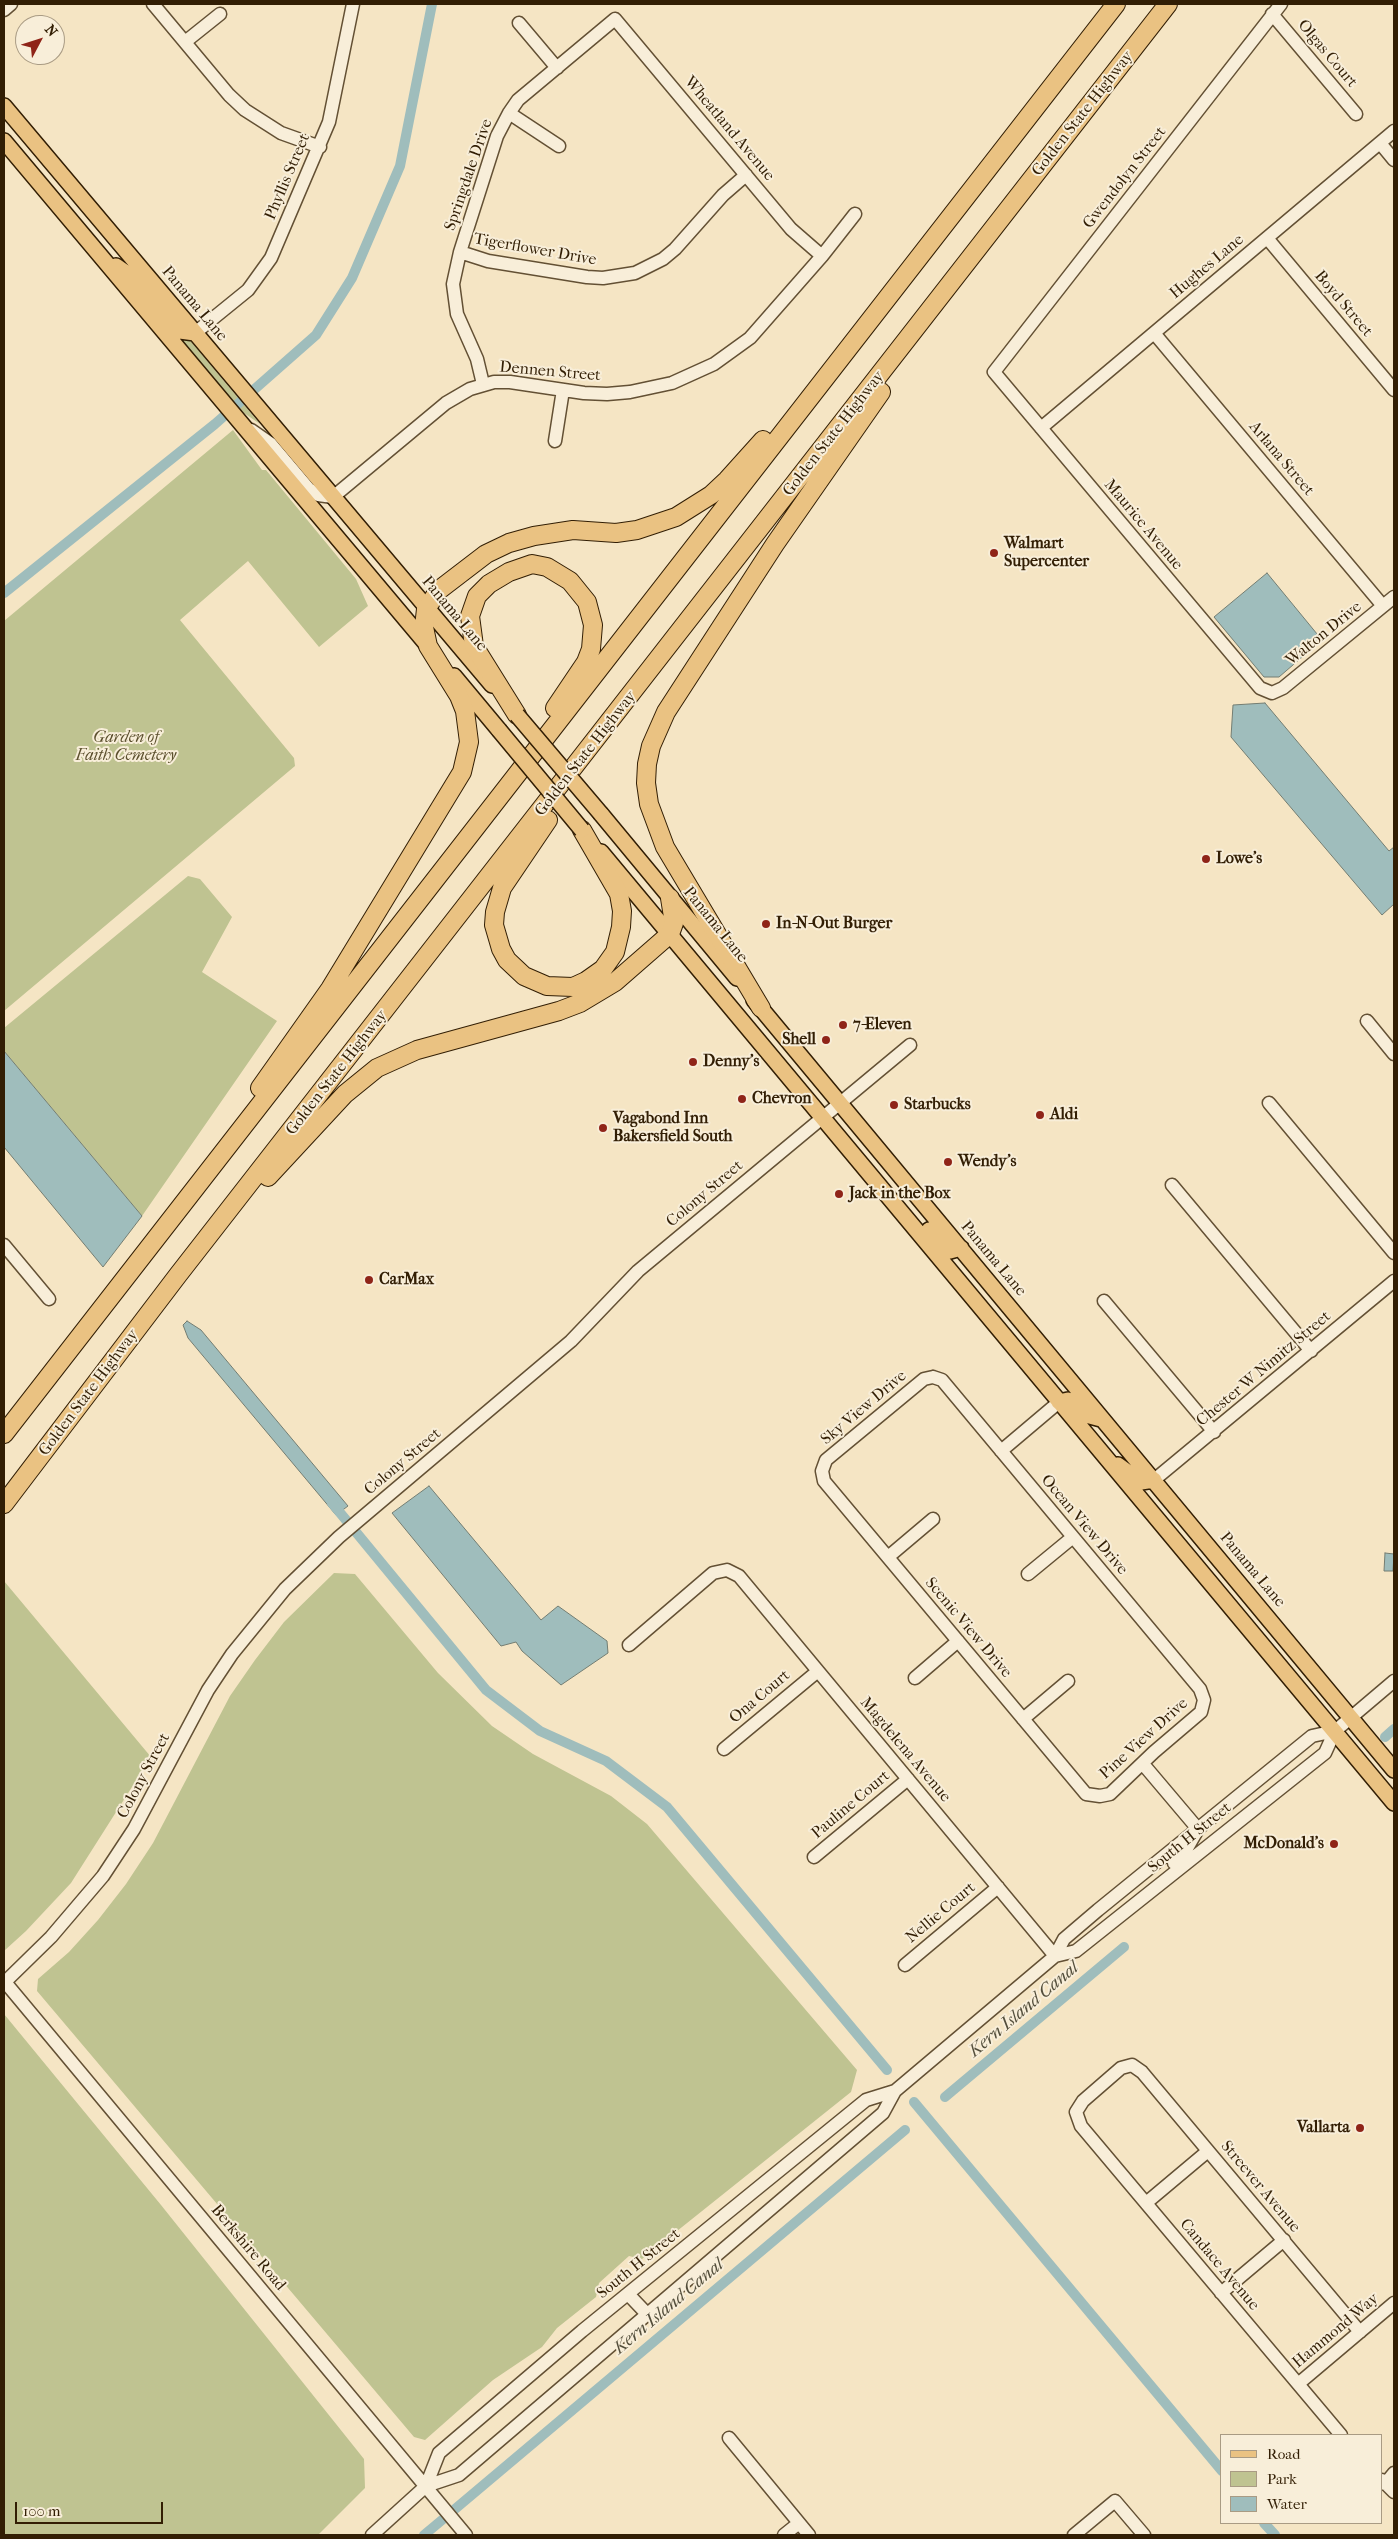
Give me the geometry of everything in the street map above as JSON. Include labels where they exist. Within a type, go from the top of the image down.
[{"type":"highway","points":[[4,1434],[457,854],[1116,4]]},
{"type":"highway","name":"Golden State Highway","points":[[4,1504],[178,1275],[642,683],[1168,4]]},
{"type":"highway","points":[[149,1248],[330,989],[462,772],[469,742],[465,711],[459,696],[428,646],[424,627],[426,609],[440,590],[486,554],[509,544],[534,536],[572,530],[616,534],[637,530],[659,524],[693,508],[727,480],[880,306]]},
{"type":"highway","points":[[761,1008],[665,848],[649,804],[646,783],[647,764],[651,746],[666,712],[775,544],[883,390],[893,359]]},
{"type":"highway","points":[[457,854],[580,672],[591,649],[593,637],[591,613],[579,590],[560,573],[532,564],[509,572],[489,584],[477,596],[470,616],[474,646],[517,715]]},
{"type":"highway","points":[[582,830],[619,894],[622,927],[616,952],[602,969],[586,981],[573,987],[547,986],[535,982],[515,968],[501,949],[494,925],[498,899],[507,880],[642,683]]},
{"type":"highway","points":[[178,1275],[361,1079],[396,1058],[417,1050],[580,1004],[615,982],[670,934],[674,922],[670,898]]},
{"type":"main road","name":"Panama Lane","points":[[4,106],[426,609],[601,814],[1394,1770]]},
{"type":"main road","points":[[4,141],[670,934],[1394,1803]]},
{"type":"main road","points":[[102,257],[133,278],[180,331],[196,333]]},
{"type":"main road","points":[[884,1193],[911,1208],[946,1249],[950,1251],[961,1248]]},
{"type":"main road","points":[[1059,1402],[1068,1400],[1086,1415],[1103,1420]]},
{"type":"main road","points":[[1108,1461],[1123,1467],[1142,1482],[1154,1480]]},
{"type":"street","points":[[4,10],[11,4]]},
{"type":"street","points":[[153,4],[245,110],[281,133],[320,147]]},
{"type":"street","name":"Phyllis Street","points":[[196,333],[238,299],[261,274],[270,258],[320,147],[329,122],[353,4]]},
{"type":"street","name":"Gwendolyn Street","points":[[994,372],[1281,4]]},
{"type":"street","points":[[185,42],[220,14]]},
{"type":"street","name":"Olgas Court","points":[[1272,14],[1356,114]]},
{"type":"street","name":"Springdale Drive","points":[[483,384],[477,358],[459,321],[454,300],[453,284],[460,252],[497,136],[508,112],[518,100],[615,18]]},
{"type":"street","name":"Wheatland Avenue","points":[[615,18],[797,236],[822,256]]},
{"type":"street","points":[[519,22],[557,68]]},
{"type":"street","points":[[508,112],[559,146]]},
{"type":"street","name":"Hughes Lane","points":[[1041,428],[1394,132]]},
{"type":"street","points":[[1380,143],[1394,160]]},
{"type":"street","name":"Tigerflower Drive","points":[[460,252],[488,261],[587,277],[611,277],[635,273],[662,259],[675,248],[723,195],[746,175]]},
{"type":"street","name":"Dennen Street","points":[[333,497],[446,403],[457,395],[483,384],[510,382],[607,394],[630,392],[672,383],[714,364],[734,352],[760,329],[855,214]]},
{"type":"street","name":"Boyd Street","points":[[1267,238],[1394,390]]},
{"type":"street","name":"Arlana Street","points":[[1154,333],[1383,606]]},
{"type":"street","name":"Maurice Avenue","points":[[994,372],[1260,688],[1272,693]]},
{"type":"street","points":[[555,441],[563,390]]},
{"type":"street","points":[[239,421],[271,444],[309,489],[318,496],[333,497]]},
{"type":"street","name":"Walton Drive","points":[[1272,693],[1283,688],[1394,597]]},
{"type":"street","points":[[1367,1021],[1394,1054]]},
{"type":"street","name":"Colony Street","points":[[5,1982],[51,1937],[103,1876],[134,1829],[208,1690],[232,1654],[285,1589],[339,1536],[571,1341],[638,1271],[910,1045]]},
{"type":"street","points":[[1269,1103],[1394,1253]]},
{"type":"street","points":[[1172,1185],[1311,1351]]},
{"type":"street","points":[[4,1244],[49,1299]]},
{"type":"street","name":"Chester W Nimitz Street","points":[[1154,1480],[1394,1281]]},
{"type":"street","points":[[1104,1301],[1214,1432]]},
{"type":"street","name":"Ocean View Drive","points":[[932,1377],[942,1380],[1200,1689],[1204,1700]]},
{"type":"street","name":"Sky View Drive","points":[[822,1471],[826,1460],[924,1379],[932,1377]]},
{"type":"street","points":[[1001,1451],[1059,1402]]},
{"type":"street","name":"Scenic View Drive","points":[[822,1471],[824,1480],[1086,1794],[1100,1796]]},
{"type":"street","points":[[888,1557],[933,1519]]},
{"type":"street","points":[[1028,1574],[1073,1537]]},
{"type":"street","name":"Magdelena Avenue","points":[[629,1645],[713,1573],[727,1570],[738,1576],[1055,1956]]},
{"type":"street","points":[[915,1678],[958,1642]]},
{"type":"street","name":"Ona Court","points":[[724,1749],[818,1671]]},
{"type":"street","points":[[1023,1719],[1068,1681]]},
{"type":"street","name":"South H Street","points":[[372,2535],[426,2486],[459,2475],[883,2113],[895,2091],[1055,1956],[1064,1939],[1312,1736],[1334,1731],[1394,1681]]},
{"type":"street","name":"Pine View Drive","points":[[1100,1796],[1110,1794],[1201,1712],[1204,1700]]},
{"type":"street","name":"South H Street","points":[[1055,1956],[1076,1952],[1325,1752],[1334,1731]]},
{"type":"street","points":[[1131,1908],[1186,1850],[1198,1829],[1143,1764]]},
{"type":"street","name":"Pauline Court","points":[[814,1857],[908,1779]]},
{"type":"street","points":[[1211,1842],[1217,1826],[1249,1787]]},
{"type":"street","name":"Nellie Court","points":[[905,1965],[998,1887]]},
{"type":"street","name":"Berkshire Road","points":[[5,1982],[466,2535]]},
{"type":"street","name":"Candace Avenue","points":[[1132,2065],[1121,2068],[1083,2101],[1076,2112],[1081,2126],[1340,2434]]},
{"type":"street","name":"Streever Avenue","points":[[1132,2065],[1142,2072],[1360,2332]]},
{"type":"street","name":"South H Street","points":[[426,2486],[439,2453],[628,2294],[866,2100],[895,2091]]},
{"type":"street","points":[[1146,2203],[1208,2151]]},
{"type":"street","points":[[1221,2293],[1284,2240]]},
{"type":"street","points":[[628,2294],[647,2314]]},
{"type":"street","name":"Hammond Way","points":[[1298,2384],[1394,2303]]},
{"type":"street","points":[[729,2438],[809,2535]]},
{"type":"street","points":[[1387,2485],[1394,2474]]},
{"type":"street","points":[[1074,2535],[1115,2501],[1144,2535]]},
{"type":"street","points":[[784,2535],[799,2523]]},
{"type":"green space","points":[[168,324],[188,338],[260,424],[244,413]]},
{"type":"green space","name":"Garden of Faith Cemetery","points":[[233,430],[262,470],[266,470],[356,579],[368,606],[319,647],[248,561],[180,620],[294,758],[295,766],[4,1011],[4,621]]},
{"type":"green space","points":[[188,876],[200,879],[232,917],[202,972],[277,1021],[142,1216],[4,1051],[4,1028]]},
{"type":"green space","points":[[334,1573],[355,1574],[438,1673],[492,1726],[533,1754],[611,1796],[647,1824],[857,2070],[851,2092],[642,2259],[629,2256],[599,2283],[596,2297],[557,2328],[542,2347],[493,2380],[425,2440],[414,2437],[37,1991],[38,1979],[69,1952],[98,1920],[126,1884],[153,1843],[230,1696],[255,1660],[284,1622]]},
{"type":"green space","points":[[4,1581],[151,1757],[71,1883],[26,1931],[4,1951]]},
{"type":"green space","points":[[4,2014],[161,2205],[364,2459],[365,2488],[318,2535],[4,2535]]},
{"type":"water","points":[[1267,573],[1322,640],[1279,677],[1264,677],[1214,617]]},
{"type":"water","points":[[1265,703],[1389,851],[1394,847],[1394,904],[1382,915],[1231,737],[1233,705]]},
{"type":"water","points":[[4,1051],[142,1216],[103,1267],[4,1147]]},
{"type":"water","points":[[187,1321],[201,1330],[348,1506],[336,1515],[188,1338],[183,1325]]},
{"type":"water","points":[[429,1486],[541,1620],[558,1606],[607,1641],[608,1653],[561,1685],[522,1651],[516,1642],[501,1646],[392,1513]]},
{"type":"water","points":[[1385,1553],[1394,1554],[1393,1571],[1384,1571]]},
{"type":"waterway","points":[[4,593],[215,424],[316,335],[352,278],[400,166],[432,4]]},
{"type":"waterway","points":[[332,1503],[486,1690],[540,1731],[606,1761],[667,1807],[887,2070]]},
{"type":"waterway","name":"Kern Island Canal","points":[[1385,1737],[1394,1729]]},
{"type":"waterway","name":"Kern Island Canal","points":[[945,2097],[1124,1947]]},
{"type":"waterway","points":[[914,2102],[1220,2469]]},
{"type":"waterway","name":"Kern Island Canal","points":[[455,2509],[905,2130]]},
{"type":"waterway","name":"Kern Island Canal","points":[[424,2535],[442,2520]]},
{"type":"waterway","points":[[1265,2524],[1275,2535]]},
{"type":"place","name":"Walmart Supercenter","points":[[994,553]]},
{"type":"place","name":"Lowe's","points":[[1206,859]]},
{"type":"place","name":"In-N-Out Burger","points":[[766,924]]},
{"type":"place","name":"7-Eleven","points":[[843,1025]]},
{"type":"place","name":"Shell","points":[[826,1040]]},
{"type":"place","name":"Denny's","points":[[693,1062]]},
{"type":"place","name":"Chevron","points":[[742,1099]]},
{"type":"place","name":"Starbucks","points":[[894,1105]]},
{"type":"place","name":"Aldi","points":[[1040,1115]]},
{"type":"place","name":"Vagabond Inn Bakersfield South","points":[[603,1128]]},
{"type":"place","name":"Wendy's","points":[[948,1162]]},
{"type":"place","name":"Jack in the Box","points":[[839,1194]]},
{"type":"place","name":"CarMax","points":[[369,1280]]},
{"type":"place","name":"McDonald's","points":[[1334,1844]]},
{"type":"place","name":"Vallarta","points":[[1360,2128]]}]
